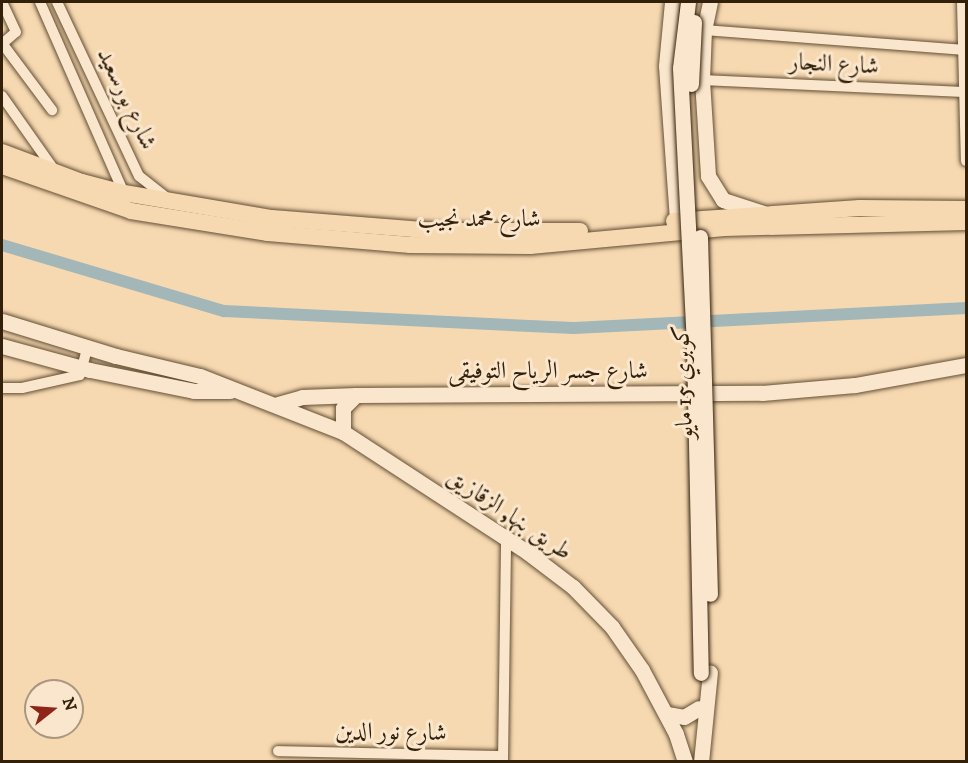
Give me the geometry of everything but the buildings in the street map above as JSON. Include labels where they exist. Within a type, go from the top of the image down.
[{"type":"highway","name":"شارع محمد نجيب","points":[[2,152],[55,172],[124,193],[272,218],[411,237]]},
{"type":"highway","name":"شارع محمد نجيب","points":[[2,166],[131,211],[267,233],[411,237],[530,246],[966,209]]},
{"type":"highway","name":"شارع محمد نجيب","points":[[439,239],[574,232],[763,213],[880,215],[966,222]]},
{"type":"main road","points":[[672,2],[666,66],[677,220]]},
{"type":"main road","name":"كوبري 15 مايو","points":[[688,2],[680,68],[695,359],[705,672],[699,708],[699,762]]},
{"type":"main road","name":"كوبري 15 مايو","points":[[698,2],[691,70],[708,440],[705,672],[699,762]]},
{"type":"main road","points":[[710,2],[704,30],[702,80],[708,176],[713,188],[729,204],[763,213]]},
{"type":"main road","name":"طريق بنها, الزقازيق","points":[[2,321],[87,348],[200,376],[231,391],[278,404],[343,432],[507,539],[573,587],[600,613],[642,670],[667,714],[686,762]]},
{"type":"main road","name":"طريق بنها, الزقازيق","points":[[2,346],[82,368],[194,391],[231,391]]},
{"type":"main road","name":"شارع جسر الرياح التوفيقى","points":[[278,404],[302,397],[356,395],[762,393],[855,385],[965,367]]},
{"type":"main road","points":[[343,432],[343,408],[356,395]]},
{"type":"main road","points":[[667,714],[684,717],[699,708]]},
{"type":"street","points":[[2,2],[16,32],[2,44],[52,110]]},
{"type":"street","name":"شارع بورسعيد","points":[[40,2],[124,193]]},
{"type":"street","name":"شارع بورسعيد","points":[[57,2],[139,176],[148,186],[173,201]]},
{"type":"street","points":[[962,2],[966,161]]},
{"type":"street","points":[[704,30],[965,50]]},
{"type":"street","name":"شارع النجار","points":[[702,80],[964,92]]},
{"type":"street","points":[[2,96],[55,172]]},
{"type":"street","points":[[2,388],[22,388],[80,375],[87,348]]},
{"type":"street","points":[[503,759],[507,539]]},
{"type":"street","name":"شارع نور الدين","points":[[278,752],[503,759]]},
{"type":"waterway","points":[[2,245],[224,311],[574,328],[966,308]]}]
